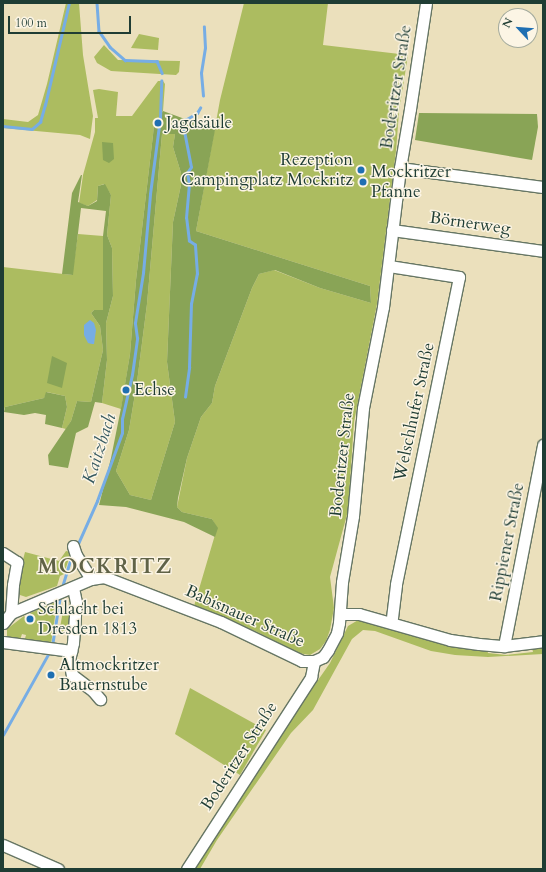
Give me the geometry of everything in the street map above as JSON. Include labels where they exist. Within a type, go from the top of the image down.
[{"type":"street","name":"Boderitzer Straße","points":[[187,869],[310,677],[314,661],[323,657],[336,633],[340,614],[342,582],[353,516],[363,408],[383,308],[400,168],[426,3]]},
{"type":"street","points":[[400,168],[543,187]]},
{"type":"street","name":"Börnerweg","points":[[392,230],[543,251]]},
{"type":"street","name":"Welschhufer Straße","points":[[389,266],[459,277],[396,585],[391,623]]},
{"type":"street","name":"Rippiener Straße","points":[[504,646],[543,445]]},
{"type":"street","points":[[3,623],[11,613],[91,579],[74,550]]},
{"type":"street","points":[[3,553],[17,562],[13,585],[11,613]]},
{"type":"street","name":"Babisnauer Straße","points":[[91,579],[104,577],[118,581],[221,622],[294,657],[308,662],[314,661]]},
{"type":"street","points":[[64,591],[76,602],[73,643],[69,660],[72,675],[93,691],[100,699]]},
{"type":"street","points":[[340,614],[359,614],[450,640],[504,646],[543,641]]},
{"type":"street","points":[[3,642],[71,650]]},
{"type":"street","points":[[3,845],[58,869]]},
{"type":"green space","points":[[66,3],[79,3],[83,55],[93,116],[90,139],[80,135],[3,128],[3,119],[28,122],[38,115],[47,84]]},
{"type":"green space","points":[[244,3],[328,3],[323,45],[408,55],[399,112],[396,151],[377,304],[354,422],[348,511],[330,577],[334,608],[330,630],[326,641],[320,649],[310,655],[298,653],[257,632],[194,606],[217,528],[212,519],[182,512],[177,507],[187,458],[201,417],[212,403],[215,386],[252,288],[259,274],[274,270],[320,288],[371,303],[370,286],[196,231],[220,100]]},
{"type":"green space","points":[[139,34],[159,38],[158,50],[131,48]]},
{"type":"green space","points":[[104,45],[118,60],[180,61],[179,72],[176,75],[111,71],[97,63],[94,57]]},
{"type":"green space","points":[[158,81],[163,81],[165,84],[163,111],[154,124],[136,280],[130,354],[121,409],[102,403],[107,360],[106,323],[113,296],[112,248],[107,235],[111,195],[104,184],[98,186],[97,200],[88,206],[79,203],[83,175],[95,132],[95,118],[98,118],[93,90],[99,89],[118,92],[116,116],[132,116]]},
{"type":"green space","points":[[163,111],[215,130],[196,231],[370,286],[371,303],[320,288],[275,270],[259,274],[252,288],[215,386],[212,403],[201,417],[187,458],[178,498],[177,507],[182,512],[212,519],[218,528],[215,537],[184,522],[126,507],[99,505],[111,458],[130,354],[136,280],[154,124]],"holes":[[[162,134],[175,134],[173,147],[181,173],[181,185],[173,222],[167,362],[175,422],[151,500],[130,495],[116,471],[129,430],[137,382],[147,304]]]},
{"type":"green space","points":[[419,113],[537,114],[538,127],[532,160],[415,140]]},
{"type":"green space","points":[[162,134],[175,134],[173,147],[181,173],[181,185],[173,222],[167,362],[175,422],[151,500],[130,495],[116,471],[129,430],[137,382],[147,304]]},
{"type":"green space","points":[[102,142],[113,143],[114,159],[109,163],[103,160]]},
{"type":"green space","points":[[81,175],[78,202],[88,206],[97,201],[98,186],[105,184],[111,195],[107,235],[112,248],[113,296],[106,323],[107,360],[102,403],[95,402],[88,427],[76,433],[68,468],[49,465],[48,455],[71,421],[77,401],[91,402],[103,350],[100,326],[91,313],[94,310],[103,310],[103,236],[106,211],[81,208],[73,275],[62,274],[72,193]]},
{"type":"green space","points":[[78,234],[103,236],[103,310],[94,310],[91,313],[100,326],[103,350],[91,402],[77,401],[71,421],[66,429],[62,428],[67,407],[65,396],[47,392],[44,398],[5,407],[3,412],[3,267],[72,275]]},
{"type":"green space","points":[[52,356],[67,363],[62,388],[47,383]]},
{"type":"green space","points":[[46,392],[65,396],[67,407],[62,428],[45,424],[46,415],[35,413],[24,415],[4,412],[5,407],[44,398]]},
{"type":"green space","points":[[66,551],[71,552],[64,574],[60,576],[57,586],[26,597],[20,595],[17,589],[17,583],[25,552],[59,561]]},
{"type":"green space","points":[[54,603],[56,610],[51,644],[24,642],[26,635],[22,634],[20,640],[7,639],[7,629],[24,616],[30,622],[33,620],[30,613]]},
{"type":"green space","points":[[63,611],[71,613],[70,630],[67,634],[59,633]]},
{"type":"green space","points":[[360,619],[487,649],[488,653],[506,655],[533,652],[532,648],[543,647],[543,654],[488,657],[455,655],[431,651],[375,631],[363,630],[352,639],[313,710],[291,733],[217,840],[200,869],[192,869],[274,743],[330,663],[348,626]]},
{"type":"green space","points":[[190,688],[266,730],[240,775],[175,734]]},
{"type":"water","points":[[90,320],[94,323],[96,330],[94,344],[88,343],[84,335],[84,325]]},
{"type":"waterway","points":[[3,126],[32,129],[40,122],[69,3]]},
{"type":"waterway","name":"Kaitzbach","points":[[97,3],[99,31],[110,47],[125,60],[157,61],[162,73]]},
{"type":"waterway","points":[[203,96],[201,73],[205,48],[204,27]]},
{"type":"waterway","name":"Kaitzbach","points":[[77,546],[97,501],[122,433],[122,419],[132,375],[137,338],[135,323],[143,273],[150,194],[160,118],[161,81]]},
{"type":"waterway","points":[[185,397],[189,367],[191,304],[197,274],[195,245],[189,241],[186,218],[189,184],[187,173],[191,167],[184,131],[185,120],[197,113],[200,108]]},
{"type":"waterway","name":"Kaitzbach","points":[[62,587],[72,554]]},
{"type":"waterway","name":"Kaitzbach","points":[[52,646],[60,596]]},
{"type":"waterway","name":"Kaitzbach","points":[[3,735],[50,651]]},
{"type":"place","name":"Jagdsäule","points":[[158,123]]},
{"type":"place","name":"Rezeption Campingplatz Mockritz","points":[[361,170]]},
{"type":"place","name":"Mockritzer Pfanne","points":[[363,182]]},
{"type":"place","name":"Echse","points":[[126,390]]},
{"type":"place","name":"Schlacht bei Dresden 1813","points":[[30,619]]},
{"type":"place","name":"Altmockritzer Bauernstube","points":[[51,675]]},
{"type":"district","name":"MOCKRITZ","points":[[105,567]]}]
